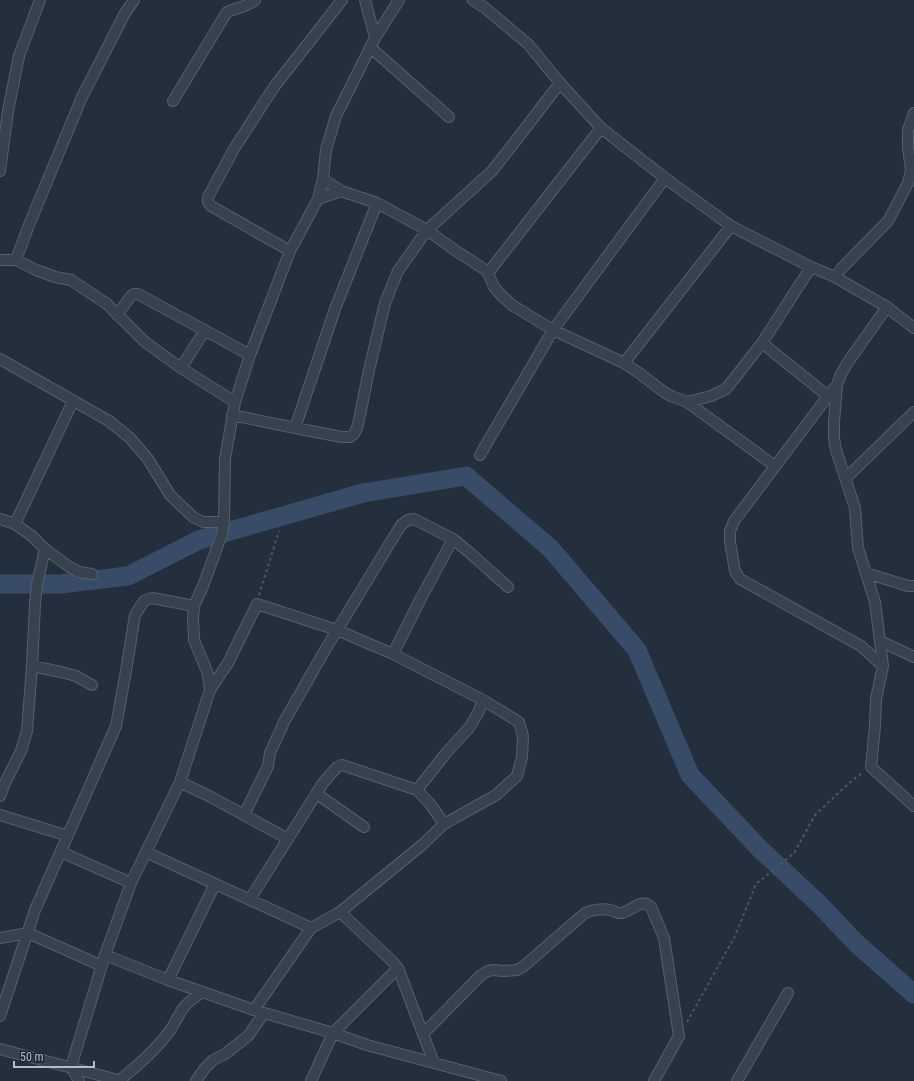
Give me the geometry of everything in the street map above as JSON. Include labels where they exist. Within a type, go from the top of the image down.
[{"type":"street","points":[[0,168],[8,111],[20,56],[40,0]]},
{"type":"street","points":[[16,260],[28,225],[82,96],[125,13],[134,0]]},
{"type":"street","points":[[173,101],[226,12],[243,7],[255,0]]},
{"type":"street","points":[[290,251],[211,206],[208,202],[208,197],[234,149],[274,87],[342,0]]},
{"type":"street","points":[[365,0],[373,43],[449,117]]},
{"type":"street","points":[[210,690],[208,674],[194,640],[194,606],[222,534],[224,522],[225,460],[235,402],[250,355],[290,251],[318,199],[323,179],[326,150],[336,116],[373,43],[399,0]]},
{"type":"street","points":[[472,0],[485,8],[528,44],[560,83],[601,128],[665,178],[731,226],[811,267],[835,277],[887,307],[914,328]]},
{"type":"street","points":[[232,415],[342,437],[350,437],[354,434],[357,428],[385,303],[398,271],[427,230],[492,171],[560,83]]},
{"type":"street","points":[[835,277],[888,221],[908,183],[911,170],[908,147],[908,130],[914,113]]},
{"type":"street","points":[[488,274],[601,128]]},
{"type":"street","points":[[480,454],[553,330],[665,178]]},
{"type":"street","points":[[323,179],[341,191],[377,203],[427,230],[484,269],[494,287],[512,305],[553,330],[624,364],[639,373],[664,392],[687,402],[776,466]]},
{"type":"street","points":[[318,199],[341,191]]},
{"type":"street","points":[[295,428],[335,309],[377,203]]},
{"type":"street","points":[[624,364],[731,226]]},
{"type":"street","points":[[0,260],[16,260],[36,270],[56,277],[71,280],[107,304],[145,342],[181,368],[235,402]]},
{"type":"street","points":[[687,402],[711,396],[726,389],[762,343],[811,267]]},
{"type":"street","points":[[117,315],[131,296],[138,294],[250,355]]},
{"type":"street","points":[[887,307],[841,374],[837,385],[834,438],[836,450],[855,508],[858,548],[875,602],[883,666],[876,699],[871,767],[914,806]]},
{"type":"street","points":[[181,368],[204,330]]},
{"type":"street","points":[[762,343],[828,396]]},
{"type":"street","points":[[0,359],[109,421],[130,438],[148,459],[170,495],[193,517],[204,522],[224,522]]},
{"type":"street","points":[[837,385],[734,521],[730,531],[732,557],[735,571],[740,579],[861,646],[883,666]]},
{"type":"street","points":[[15,524],[73,401]]},
{"type":"street","points":[[846,478],[914,412]]},
{"type":"street","points":[[0,519],[15,524],[32,536],[45,550],[68,566],[79,572],[92,574]]},
{"type":"street","points":[[244,815],[268,766],[270,753],[285,720],[337,630],[401,525],[408,520],[414,519],[453,539],[508,587]]},
{"type":"street","points":[[393,654],[453,539]]},
{"type":"street","points":[[0,796],[21,751],[27,731],[35,604],[37,584],[45,550]]},
{"type":"street","points":[[866,573],[908,586],[914,586]]},
{"type":"street","points":[[0,1016],[35,910],[116,726],[135,615],[144,601],[152,598],[194,606]]},
{"type":"street","points":[[79,1081],[71,1067],[105,955],[131,883],[180,782],[210,690],[228,663],[257,604],[337,630],[393,654],[483,700],[519,722],[523,736],[522,757],[517,776],[496,796],[444,824],[422,845],[340,912],[311,928],[254,1010]]},
{"type":"street","points":[[880,641],[914,657]]},
{"type":"street","points":[[32,666],[76,676],[92,685]]},
{"type":"street","points":[[417,790],[469,728],[478,713],[483,700]]},
{"type":"street","points":[[250,899],[323,783],[337,767],[342,765],[417,790],[431,805],[444,824]]},
{"type":"street","points":[[180,782],[211,797],[288,839]]},
{"type":"street","points":[[317,794],[364,827]]},
{"type":"street","points":[[0,815],[68,836]]},
{"type":"street","points":[[61,852],[131,883]]},
{"type":"street","points":[[146,852],[311,928]]},
{"type":"street","points":[[168,980],[215,884]]},
{"type":"street","points":[[423,1034],[480,976],[492,970],[517,970],[524,966],[585,913],[595,909],[610,910],[620,914],[642,903],[648,904],[651,907],[664,938],[680,1036],[658,1080]]},
{"type":"street","points":[[340,912],[388,956],[398,968],[434,1063]]},
{"type":"street","points":[[0,938],[28,933],[102,966]]},
{"type":"street","points":[[105,955],[168,980],[254,1010],[333,1033],[367,1045],[486,1079],[501,1081]]},
{"type":"street","points":[[311,1081],[333,1033],[398,968]]},
{"type":"street","points":[[0,1049],[121,1081],[142,1061],[171,1029],[182,1009],[190,1000],[202,992]]},
{"type":"street","points":[[737,1081],[788,993]]},
{"type":"street","points":[[196,1081],[213,1060],[226,1054],[248,1036],[264,1013]]},
{"type":"path","points":[[257,604],[279,531]]},
{"type":"path","points":[[680,1036],[735,936],[756,884],[794,853],[815,815],[848,784],[871,767]]},
{"type":"waterway","points":[[0,584],[60,584],[128,576],[199,540],[363,493],[466,476],[551,549],[637,650],[690,775],[760,849],[820,905],[856,943],[914,994]]}]
